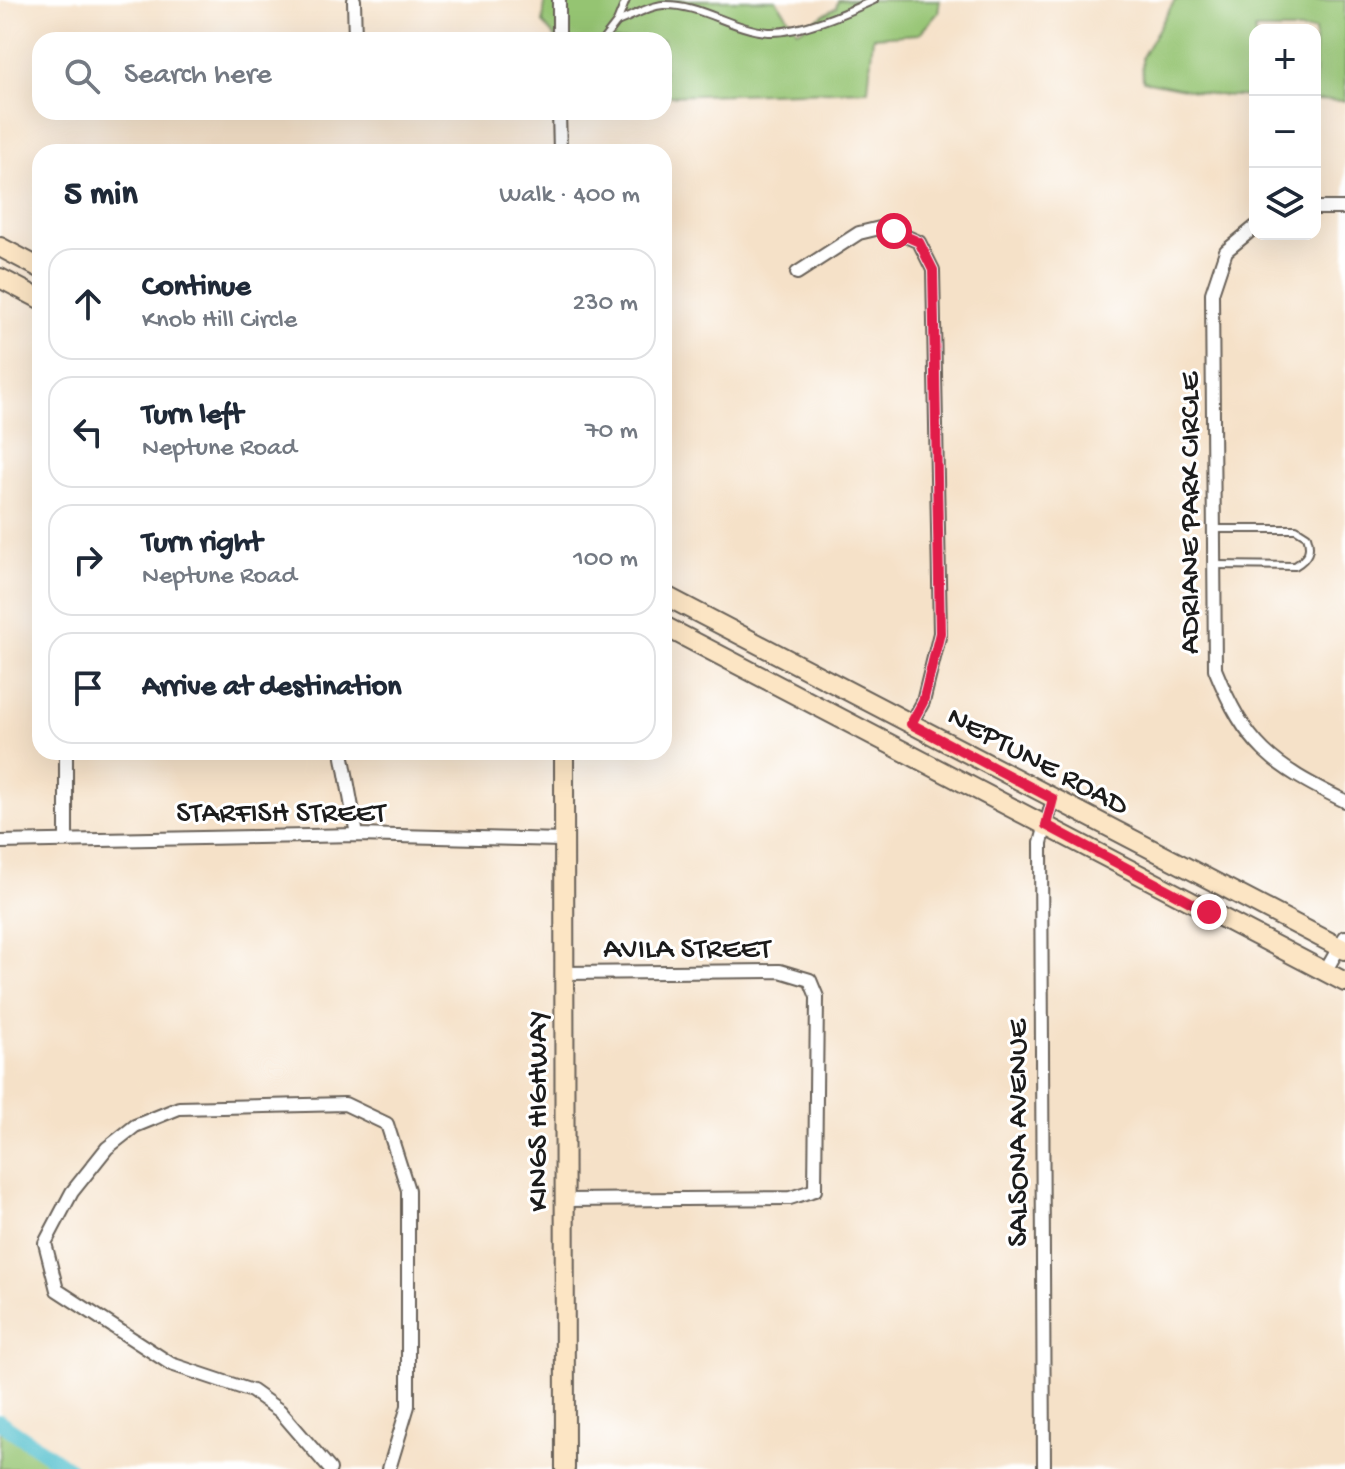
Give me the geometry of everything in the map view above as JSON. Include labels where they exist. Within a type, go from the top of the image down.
[{"type":"main road","points":[[0,247],[32,264]]},
{"type":"main road","points":[[0,278],[32,295]]},
{"type":"main road","name":"NEPTUNE ROAD","points":[[672,599],[1053,799],[1343,945]]},
{"type":"main road","name":"NEPTUNE ROAD","points":[[672,630],[1345,982]]},
{"type":"main road","name":"KINGS HIGHWAY","points":[[564,760],[565,1469]]},
{"type":"street","points":[[354,0],[355,32]]},
{"type":"street","points":[[559,0],[559,32]]},
{"type":"street","points":[[559,120],[560,144]]},
{"type":"street","points":[[1321,208],[1345,208]]},
{"type":"street","points":[[797,273],[859,233],[884,227],[919,242],[933,270],[940,633],[923,702],[911,724]]},
{"type":"street","name":"ADRIANE PARK CIRCLE","points":[[1249,232],[1226,251],[1212,293],[1215,669],[1233,713],[1265,754],[1345,801]]},
{"type":"street","points":[[66,760],[66,839]]},
{"type":"street","points":[[343,760],[357,835]]},
{"type":"street","name":"SALSONA AVENUE","points":[[1044,1469],[1041,843],[1053,799]]},
{"type":"street","name":"STARFISH STREET","points":[[0,842],[357,835],[563,840]]},
{"type":"street","points":[[1325,972],[1343,945]]},
{"type":"street","name":"AVILA STREET","points":[[564,973],[780,971],[810,980],[817,997],[815,1190],[790,1198],[564,1200]]},
{"type":"street","points":[[330,1469],[280,1411],[252,1391],[171,1364],[57,1290],[45,1243],[72,1192],[107,1148],[135,1126],[179,1108],[344,1104],[387,1124],[408,1190],[408,1406],[389,1469]]},
{"type":"lane","points":[[609,32],[626,0]]},
{"type":"lane","points":[[617,22],[659,5],[684,6],[719,20],[770,32],[833,19],[874,0]]},
{"type":"lane","points":[[1215,529],[1296,529],[1307,536],[1310,544],[1309,553],[1295,566],[1215,565]]},
{"type":"green space","points":[[545,0],[776,0],[798,31],[836,7],[838,0],[940,0],[938,13],[919,34],[873,37],[868,90],[672,96],[672,32],[550,32],[543,23]]},
{"type":"green space","points":[[1175,0],[1345,0],[1345,101],[1321,100],[1321,24],[1249,24],[1249,97],[1215,95],[1143,81],[1142,57]]},
{"type":"green space","points":[[0,1422],[75,1469],[0,1469]]},
{"type":"waterway","points":[[0,1422],[69,1469]]},
{"type":"route","points":[[894,231],[919,242],[933,270],[940,633],[923,702],[911,724],[1053,799],[1046,825],[1209,912]]}]
